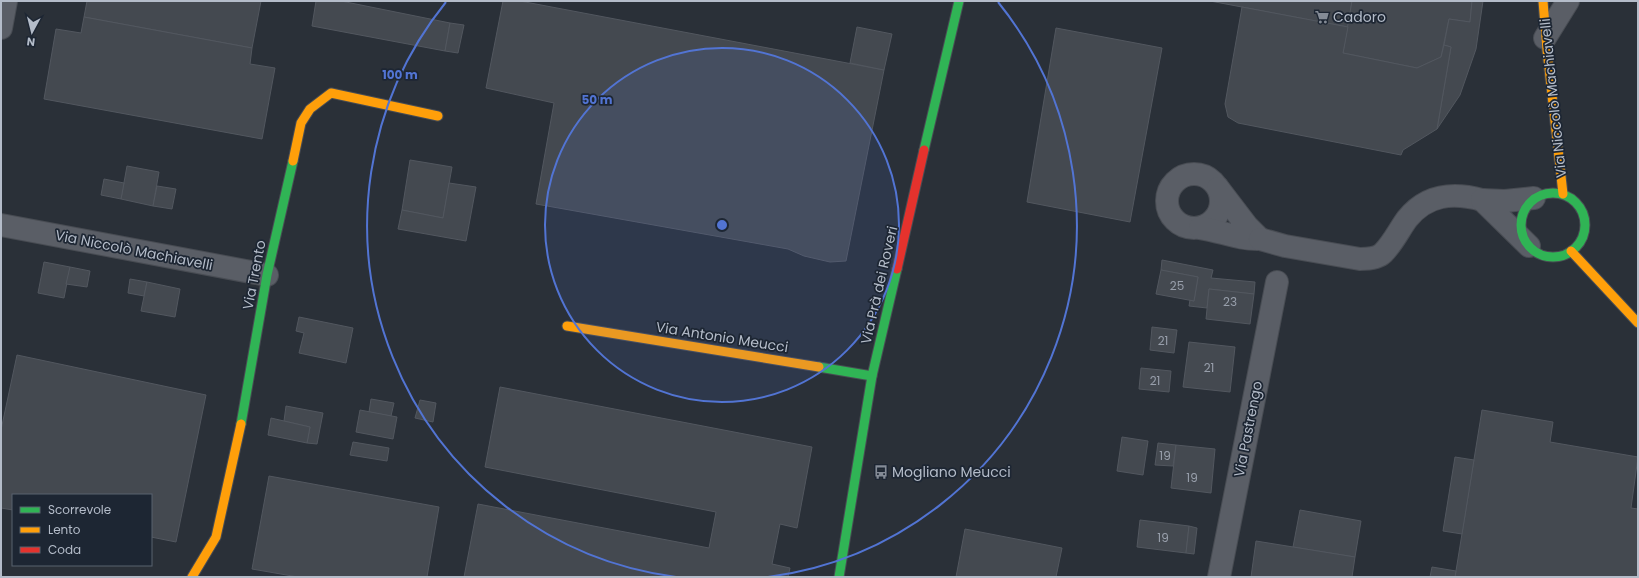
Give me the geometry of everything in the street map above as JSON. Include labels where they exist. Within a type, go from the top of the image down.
[{"type":"main road","name":"Via Prà dei Roveri","points":[[839,577],[872,376],[960,1]]},
{"type":"main road","name":"Via Niccolò Machiavelli","points":[[1543,1],[1545,38],[1551,78],[1563,194]]},
{"type":"main road","name":"Via Trento","points":[[192,577],[216,537],[242,421],[267,275],[301,123],[310,109],[331,93],[438,116]]},
{"type":"main road","name":"Via Niccolò Machiavelli","points":[[1534,198],[1543,194],[1563,194],[1572,198],[1579,206],[1584,215],[1585,225],[1579,244],[1571,251]]},
{"type":"main road","points":[[1534,198],[1523,213],[1520,223],[1522,233],[1529,246],[1542,255],[1552,257],[1571,251],[1638,323]]},
{"type":"main road","name":"Via Antonio Meucci","points":[[567,326],[872,376]]},
{"type":"street","points":[[1,28],[6,1]]},
{"type":"street","points":[[1545,38],[1568,1]]},
{"type":"street","points":[[1260,239],[1246,226],[1212,181],[1204,176],[1194,174],[1185,175],[1176,180],[1169,191],[1166,204],[1172,219],[1179,225],[1187,228],[1200,228],[1224,232],[1245,240],[1260,239],[1285,246],[1360,259],[1371,258],[1383,254],[1408,218],[1421,206],[1432,199],[1464,195],[1482,200],[1505,201],[1534,198]]},
{"type":"street","points":[[1200,228],[1212,222],[1221,207],[1221,197],[1218,188]]},
{"type":"street","points":[[1482,200],[1529,246]]},
{"type":"street","name":"Via Niccolò Machiavelli","points":[[1,225],[267,275]]},
{"type":"street","name":"Via Pastrengo","points":[[1219,577],[1277,282]]},
{"type":"building","points":[[87,1],[261,1],[252,48],[84,17]]},
{"type":"building","points":[[316,1],[341,1],[450,23],[445,51],[312,26]]},
{"type":"building","points":[[503,1],[520,1],[884,70],[846,261],[830,262],[804,256],[788,249],[536,204],[554,103],[486,88]]},
{"type":"building","name":"Cadoro","points":[[1210,1],[1352,1],[1348,27]]},
{"type":"building","points":[[1352,1],[1472,1],[1470,22],[1449,19],[1441,57],[1417,68],[1343,53]]},
{"type":"building","points":[[1472,1],[1483,1],[1476,49],[1460,95],[1437,129],[1451,47],[1444,45],[1449,19],[1470,22]]},
{"type":"building","points":[[1242,7],[1348,27],[1343,53],[1417,68],[1441,57],[1444,45],[1451,47],[1437,129],[1403,150],[1401,155],[1238,123],[1228,117],[1225,104]]},
{"type":"building","points":[[84,17],[252,48],[250,64],[275,68],[262,139],[44,99],[56,29],[81,33]]},
{"type":"building","points":[[450,23],[464,25],[458,53],[445,51]]},
{"type":"building","points":[[857,27],[892,34],[884,70],[850,63]]},
{"type":"building","points":[[1056,28],[1162,48],[1130,222],[1027,202]]},
{"type":"building","points":[[410,160],[452,167],[443,218],[402,210]]},
{"type":"building","points":[[127,166],[159,172],[153,206],[121,199]]},
{"type":"building","points":[[104,179],[124,183],[121,199],[101,195]]},
{"type":"building","points":[[449,183],[476,187],[466,241],[398,229],[402,210],[443,218]]},
{"type":"building","points":[[157,186],[176,189],[172,209],[153,206]]},
{"type":"building","points":[[1162,260],[1213,270],[1211,278],[1255,282],[1254,294],[1209,289],[1207,308],[1189,306],[1190,300],[1194,301],[1198,277],[1161,270]]},
{"type":"building","points":[[44,262],[70,267],[64,298],[38,293]]},
{"type":"building","points":[[70,267],[90,271],[87,287],[66,284]]},
{"type":"building","points":[[1161,270],[1198,277],[1194,301],[1156,294]]},
{"type":"building","points":[[130,279],[147,282],[144,296],[128,293]]},
{"type":"building","points":[[147,282],[180,289],[175,317],[141,311]]},
{"type":"building","points":[[1209,289],[1254,294],[1250,324],[1206,319]]},
{"type":"building","points":[[299,317],[353,328],[346,363],[299,353],[304,333],[296,331]]},
{"type":"building","points":[[1152,327],[1177,330],[1174,353],[1150,350]]},
{"type":"building","points":[[1189,342],[1235,347],[1230,392],[1183,387]]},
{"type":"building","points":[[17,355],[206,395],[176,542],[152,537],[152,494],[12,494],[12,510],[1,508],[1,430]]},
{"type":"building","points":[[1141,368],[1171,371],[1169,392],[1139,389]]},
{"type":"building","points":[[500,387],[812,447],[797,528],[780,524],[772,564],[790,568],[788,577],[464,577],[478,504],[709,548],[716,512],[485,467]]},
{"type":"building","points":[[371,399],[394,403],[391,416],[369,412]]},
{"type":"building","points":[[420,400],[436,403],[433,422],[415,418]]},
{"type":"building","points":[[286,406],[323,413],[317,444],[307,443],[310,427],[284,421]]},
{"type":"building","points":[[360,410],[397,417],[393,439],[356,432]]},
{"type":"building","points":[[1482,410],[1553,422],[1550,442],[1638,457],[1631,508],[1638,509],[1638,577],[1455,577]]},
{"type":"building","points":[[271,418],[310,427],[307,443],[268,435]]},
{"type":"building","points":[[1122,437],[1148,441],[1143,475],[1117,471]]},
{"type":"building","points":[[353,442],[389,448],[387,461],[350,455]]},
{"type":"building","points":[[1158,443],[1176,445],[1173,466],[1155,465]]},
{"type":"building","points":[[1176,445],[1215,449],[1211,493],[1171,488]]},
{"type":"building","points":[[1455,457],[1474,460],[1462,534],[1443,531]]},
{"type":"building","points":[[269,476],[439,507],[427,577],[298,577],[252,569]]},
{"type":"building","points":[[1300,510],[1361,521],[1355,557],[1293,547]]},
{"type":"building","points":[[1140,520],[1189,526],[1186,553],[1137,547]]},
{"type":"building","points":[[1189,526],[1197,528],[1194,554],[1186,553]]},
{"type":"building","points":[[965,529],[1062,548],[1056,577],[956,577]]},
{"type":"building","points":[[1256,541],[1355,557],[1352,577],[1251,577]]},
{"type":"building","points":[[1432,567],[1456,571],[1455,577],[1430,577]]},
{"type":"traffic: fast","points":[[924,150],[959,1]]},
{"type":"traffic: fast","points":[[241,424],[267,275],[293,161]]},
{"type":"traffic: fast","points":[[1553,193],[1571,198],[1576,202],[1580,207],[1585,225],[1580,243],[1576,248],[1571,252],[1553,257],[1535,252],[1530,248],[1526,243],[1521,225],[1526,207],[1530,202],[1535,198],[1553,193]]},
{"type":"traffic: fast","points":[[839,577],[872,376],[897,269]]},
{"type":"traffic: fast","points":[[819,367],[872,376]]},
{"type":"traffic: slow","points":[[1543,1],[1563,194]]},
{"type":"traffic: slow","points":[[293,161],[301,123],[310,109],[331,93],[438,116]]},
{"type":"traffic: slow","points":[[1571,251],[1638,323]]},
{"type":"traffic: slow","points":[[567,326],[819,367]]},
{"type":"traffic: slow","points":[[192,577],[216,537],[241,424]]},
{"type":"traffic: jam","points":[[897,269],[924,150]]},
{"type":"place","name":"Cadoro","points":[[1322,17]]},
{"type":"place","name":"Mogliano Meucci","points":[[881,472]]}]
